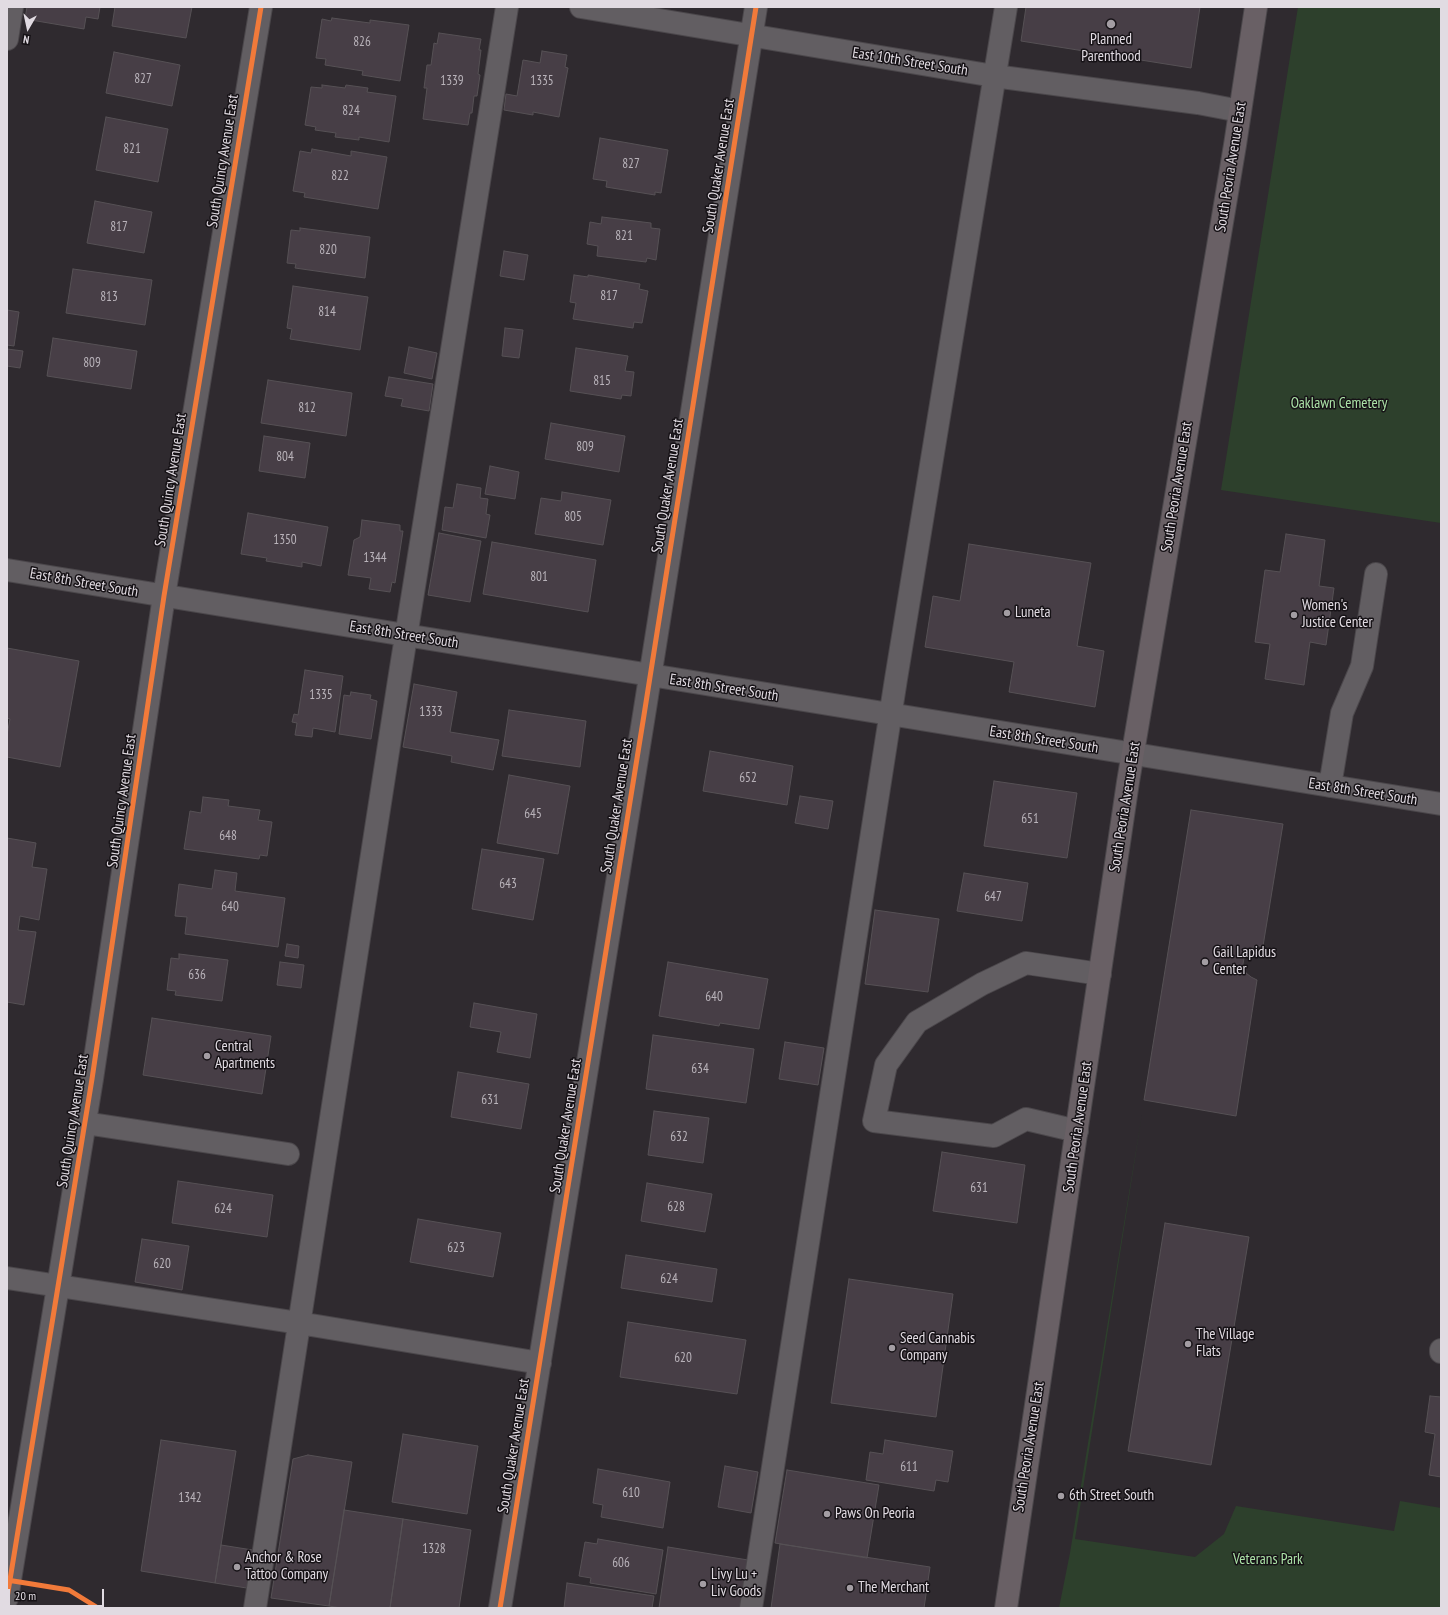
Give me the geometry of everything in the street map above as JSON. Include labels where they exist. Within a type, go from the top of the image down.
[{"type":"main road","name":"South Peoria Avenue East","points":[[1006,1608],[1021,1498],[1133,754],[1256,7]]},
{"type":"street","points":[[7,39],[12,7]]},
{"type":"street","name":"South Quincy Avenue East","points":[[7,1598],[85,1123],[164,596],[261,7]]},
{"type":"street","points":[[255,1608],[406,635],[507,7]]},
{"type":"street","name":"East 10th Street South","points":[[581,7],[994,76],[1240,110]]},
{"type":"street","name":"South Quaker Avenue East","points":[[500,1608],[756,7]]},
{"type":"street","points":[[751,1608],[890,715],[1006,7]]},
{"type":"street","name":"East 8th Street South","points":[[7,570],[1441,804]]},
{"type":"street","points":[[1330,786],[1342,713],[1362,666],[1376,574]]},
{"type":"street","points":[[1077,1131],[1026,1119],[994,1136],[874,1121],[886,1065],[917,1022],[982,984],[1026,963],[1100,974]]},
{"type":"street","points":[[85,1123],[288,1154]]},
{"type":"street","points":[[7,1278],[299,1323],[540,1363]]},
{"type":"street","points":[[7,1607],[14,1608]]},
{"type":"green space","name":"Oaklawn Cemetery","points":[[1298,7],[1441,7],[1441,523],[1221,490]]},
{"type":"green space","name":"Veterans Park","points":[[1142,1114],[1075,1539],[1195,1557],[1224,1534],[1236,1506],[1394,1531],[1400,1501],[1441,1508],[1441,1608],[1059,1608],[1070,1553]]},
{"type":"building","points":[[27,7],[100,7],[98,19],[86,17],[84,29],[25,19]]},
{"type":"building","points":[[115,7],[192,7],[186,38],[112,26]]},
{"type":"building","name":"Planned Parenthood","points":[[1026,7],[1200,7],[1191,68],[1021,41]]},
{"type":"building","points":[[332,18],[370,23],[370,20],[409,25],[400,81],[362,75],[363,71],[325,65],[326,59],[316,58],[322,19],[331,21]]},
{"type":"building","points":[[439,33],[481,39],[478,74],[480,75],[477,96],[474,96],[472,113],[470,113],[468,125],[423,119],[427,88],[424,88],[427,65],[431,65],[434,43],[437,44]]},
{"type":"building","points":[[542,51],[567,55],[565,67],[568,68],[559,117],[533,112],[533,115],[504,110],[506,94],[517,96],[523,60],[540,63]]},
{"type":"building","points":[[114,52],[180,65],[172,106],[106,93]]},
{"type":"building","points":[[322,85],[345,88],[346,85],[368,88],[367,92],[396,96],[389,142],[359,137],[359,140],[335,137],[336,133],[315,130],[316,127],[305,125],[311,87],[322,88]]},
{"type":"building","points":[[106,117],[168,129],[158,182],[96,170]]},
{"type":"building","points":[[600,138],[668,150],[661,193],[655,192],[655,195],[606,187],[607,181],[593,179]]},
{"type":"building","points":[[312,149],[351,156],[351,151],[387,157],[378,209],[304,197],[305,193],[293,191],[300,151],[311,153]]},
{"type":"building","points":[[95,201],[152,212],[144,253],[87,243]]},
{"type":"building","points":[[602,217],[651,223],[651,228],[660,229],[656,260],[647,258],[646,262],[597,256],[598,246],[587,244],[590,222],[601,224]]},
{"type":"building","points":[[300,228],[370,237],[365,278],[295,268],[296,264],[287,263],[291,230],[300,231]]},
{"type":"building","points":[[504,251],[528,255],[524,280],[500,276]]},
{"type":"building","points":[[73,269],[152,280],[145,325],[66,313]]},
{"type":"building","points":[[574,275],[588,277],[588,275],[640,284],[639,289],[648,291],[642,323],[634,322],[633,328],[573,319],[576,303],[570,302]]},
{"type":"building","points":[[293,286],[368,297],[360,350],[290,339],[292,329],[287,328]]},
{"type":"building","points":[[7,310],[19,312],[14,346],[7,345]]},
{"type":"building","points":[[505,328],[523,330],[519,358],[502,356]]},
{"type":"building","points":[[53,338],[137,351],[131,389],[47,376]]},
{"type":"building","points":[[409,347],[437,353],[432,379],[404,373]]},
{"type":"building","points":[[576,348],[628,356],[625,371],[634,372],[631,396],[622,395],[621,399],[570,391]]},
{"type":"building","points":[[7,349],[23,351],[20,368],[7,366]]},
{"type":"building","points":[[389,377],[433,384],[429,411],[401,406],[403,399],[385,396]]},
{"type":"building","points":[[268,380],[352,393],[346,436],[261,423]]},
{"type":"building","points":[[551,423],[625,436],[619,472],[545,459]]},
{"type":"building","points":[[264,436],[310,443],[305,478],[259,471]]},
{"type":"building","points":[[490,466],[519,472],[515,499],[485,494]]},
{"type":"building","points":[[457,484],[481,488],[480,498],[488,499],[486,514],[490,515],[486,538],[442,530],[445,507],[453,508]]},
{"type":"building","points":[[562,492],[611,500],[603,545],[535,534],[541,498],[561,501]]},
{"type":"building","points":[[248,513],[328,527],[321,566],[302,562],[302,567],[266,561],[267,558],[241,554]]},
{"type":"building","points":[[362,520],[400,525],[400,531],[403,531],[395,583],[392,582],[390,592],[369,589],[371,578],[348,575],[354,540],[360,537]]},
{"type":"building","points":[[439,533],[481,541],[470,602],[428,595]]},
{"type":"building","name":"Women's Justice Center","points":[[1286,534],[1325,540],[1319,586],[1334,588],[1326,645],[1310,642],[1304,685],[1265,679],[1270,644],[1255,642],[1265,570],[1280,572]]},
{"type":"building","points":[[492,542],[596,560],[588,612],[483,594]]},
{"type":"building","name":"Luneta","points":[[969,544],[1091,563],[1077,646],[1104,651],[1095,707],[1009,692],[1014,662],[925,647],[933,596],[960,601]]},
{"type":"building","points":[[7,648],[79,661],[60,767],[7,757],[7,735],[10,719],[7,718]]},
{"type":"building","points":[[305,670],[343,676],[335,732],[313,728],[312,737],[295,735],[297,723],[292,722],[294,714],[298,715]]},
{"type":"building","points":[[414,684],[457,692],[450,732],[499,740],[493,770],[451,762],[452,756],[403,747]]},
{"type":"building","points":[[351,692],[371,695],[370,699],[377,701],[371,739],[339,734],[344,695],[350,696]]},
{"type":"building","points":[[509,710],[586,721],[580,767],[502,756]]},
{"type":"building","points":[[710,751],[793,766],[787,805],[703,791]]},
{"type":"building","points":[[509,775],[570,786],[558,854],[497,843]]},
{"type":"building","points":[[994,781],[1077,793],[1067,858],[984,846]]},
{"type":"building","points":[[800,796],[833,801],[828,829],[795,823]]},
{"type":"building","points":[[203,797],[229,800],[228,806],[260,810],[258,820],[272,822],[267,856],[260,855],[259,859],[184,849],[190,811],[201,813]]},
{"type":"building","name":"Gail Lapidus Center","points":[[1191,810],[1283,824],[1263,946],[1251,948],[1244,958],[1243,964],[1246,973],[1257,980],[1236,1116],[1144,1100]]},
{"type":"building","points":[[7,838],[36,843],[32,867],[47,869],[39,920],[20,916],[18,930],[36,932],[24,1005],[7,1002]]},
{"type":"building","points":[[482,849],[544,859],[533,920],[472,909]]},
{"type":"building","points":[[215,870],[237,873],[235,891],[285,898],[278,947],[185,934],[187,917],[175,916],[179,884],[212,889]]},
{"type":"building","points":[[964,873],[1028,883],[1022,921],[957,911]]},
{"type":"building","points":[[875,910],[939,919],[928,992],[865,984]]},
{"type":"building","points":[[287,944],[299,946],[298,958],[285,956]]},
{"type":"building","points":[[179,954],[228,960],[222,1001],[175,995],[176,991],[167,990],[171,958],[179,959]]},
{"type":"building","points":[[280,962],[304,965],[301,988],[277,985]]},
{"type":"building","points":[[668,962],[768,979],[759,1029],[720,1023],[719,1026],[659,1016]]},
{"type":"building","points":[[474,1003],[537,1014],[530,1058],[497,1052],[501,1032],[470,1027]]},
{"type":"building","name":"Central Apartments","points":[[152,1018],[271,1036],[262,1094],[143,1075]]},
{"type":"building","points":[[653,1035],[754,1049],[746,1103],[646,1089]]},
{"type":"building","points":[[785,1042],[824,1048],[818,1085],[779,1079]]},
{"type":"building","points":[[458,1072],[529,1084],[521,1129],[451,1117]]},
{"type":"building","points":[[654,1111],[709,1118],[703,1163],[648,1155]]},
{"type":"building","points":[[942,1152],[1025,1165],[1017,1223],[933,1211]]},
{"type":"building","points":[[178,1181],[273,1195],[267,1237],[172,1223]]},
{"type":"building","points":[[647,1183],[712,1194],[705,1232],[641,1221]]},
{"type":"building","points":[[418,1219],[501,1233],[493,1277],[410,1262]]},
{"type":"building","name":"The Village Flats","points":[[1165,1223],[1249,1237],[1211,1465],[1128,1451]]},
{"type":"building","points":[[142,1239],[189,1246],[182,1290],[135,1282]]},
{"type":"building","points":[[626,1255],[717,1269],[712,1302],[621,1288]]},
{"type":"building","name":"Seed Cannabis Company","points":[[849,1279],[953,1294],[936,1417],[831,1403]]},
{"type":"building","points":[[628,1322],[746,1340],[737,1394],[620,1377]]},
{"type":"building","points":[[1430,1396],[1441,1397],[1441,1477],[1429,1475],[1435,1434],[1425,1432]]},
{"type":"building","points":[[403,1434],[478,1446],[467,1514],[392,1502]]},
{"type":"building","points":[[161,1440],[236,1451],[215,1583],[141,1571]]},
{"type":"building","points":[[885,1440],[953,1451],[948,1482],[936,1480],[934,1491],[866,1480],[870,1452],[883,1454]]},
{"type":"building","points":[[308,1455],[352,1462],[329,1606],[271,1598],[293,1459]]},
{"type":"building","points":[[725,1466],[758,1472],[751,1513],[718,1507]]},
{"type":"building","points":[[598,1469],[670,1482],[663,1528],[601,1517],[603,1505],[593,1503]]},
{"type":"building","name":"Paws On Peoria","points":[[787,1470],[879,1485],[867,1558],[775,1543]]},
{"type":"building","points":[[344,1510],[403,1519],[390,1608],[341,1608],[329,1606]]},
{"type":"building","points":[[403,1519],[471,1530],[459,1608],[390,1608]]},
{"type":"building","points":[[598,1539],[663,1550],[656,1594],[590,1583],[591,1578],[579,1576],[585,1542],[597,1544]]},
{"type":"building","name":"The Merchant","points":[[780,1544],[930,1567],[924,1608],[771,1608]]},
{"type":"building","name":"Anchor & Rose Tattoo Company","points":[[221,1545],[259,1551],[253,1589],[215,1583]]},
{"type":"building","name":"Livy Lu + Liv Goods","points":[[668,1547],[748,1560],[741,1608],[659,1608]]},
{"type":"building","points":[[567,1583],[654,1596],[652,1608],[564,1608]]},
{"type":"cycle path","points":[[7,1598],[92,1079],[164,596],[261,7]]},
{"type":"cycle path","points":[[500,1608],[756,7]]},
{"type":"cycle path","points":[[7,1580],[69,1590],[98,1608]]},
{"type":"place","name":"Planned Parenthood","points":[[1111,24]]},
{"type":"place","name":"Luneta","points":[[1007,613]]},
{"type":"place","name":"Women's Justice Center","points":[[1294,615]]},
{"type":"place","name":"Gail Lapidus Center","points":[[1205,962]]},
{"type":"place","name":"Central Apartments","points":[[207,1056]]},
{"type":"place","name":"The Village Flats","points":[[1188,1344]]},
{"type":"place","name":"Seed Cannabis Company","points":[[892,1348]]},
{"type":"place","name":"6th Street South","points":[[1061,1496]]},
{"type":"place","name":"Paws On Peoria","points":[[827,1514]]},
{"type":"place","name":"Anchor & Rose Tattoo Company","points":[[237,1567]]},
{"type":"place","name":"Livy Lu + Liv Goods","points":[[703,1584]]},
{"type":"place","name":"The Merchant","points":[[850,1588]]}]
